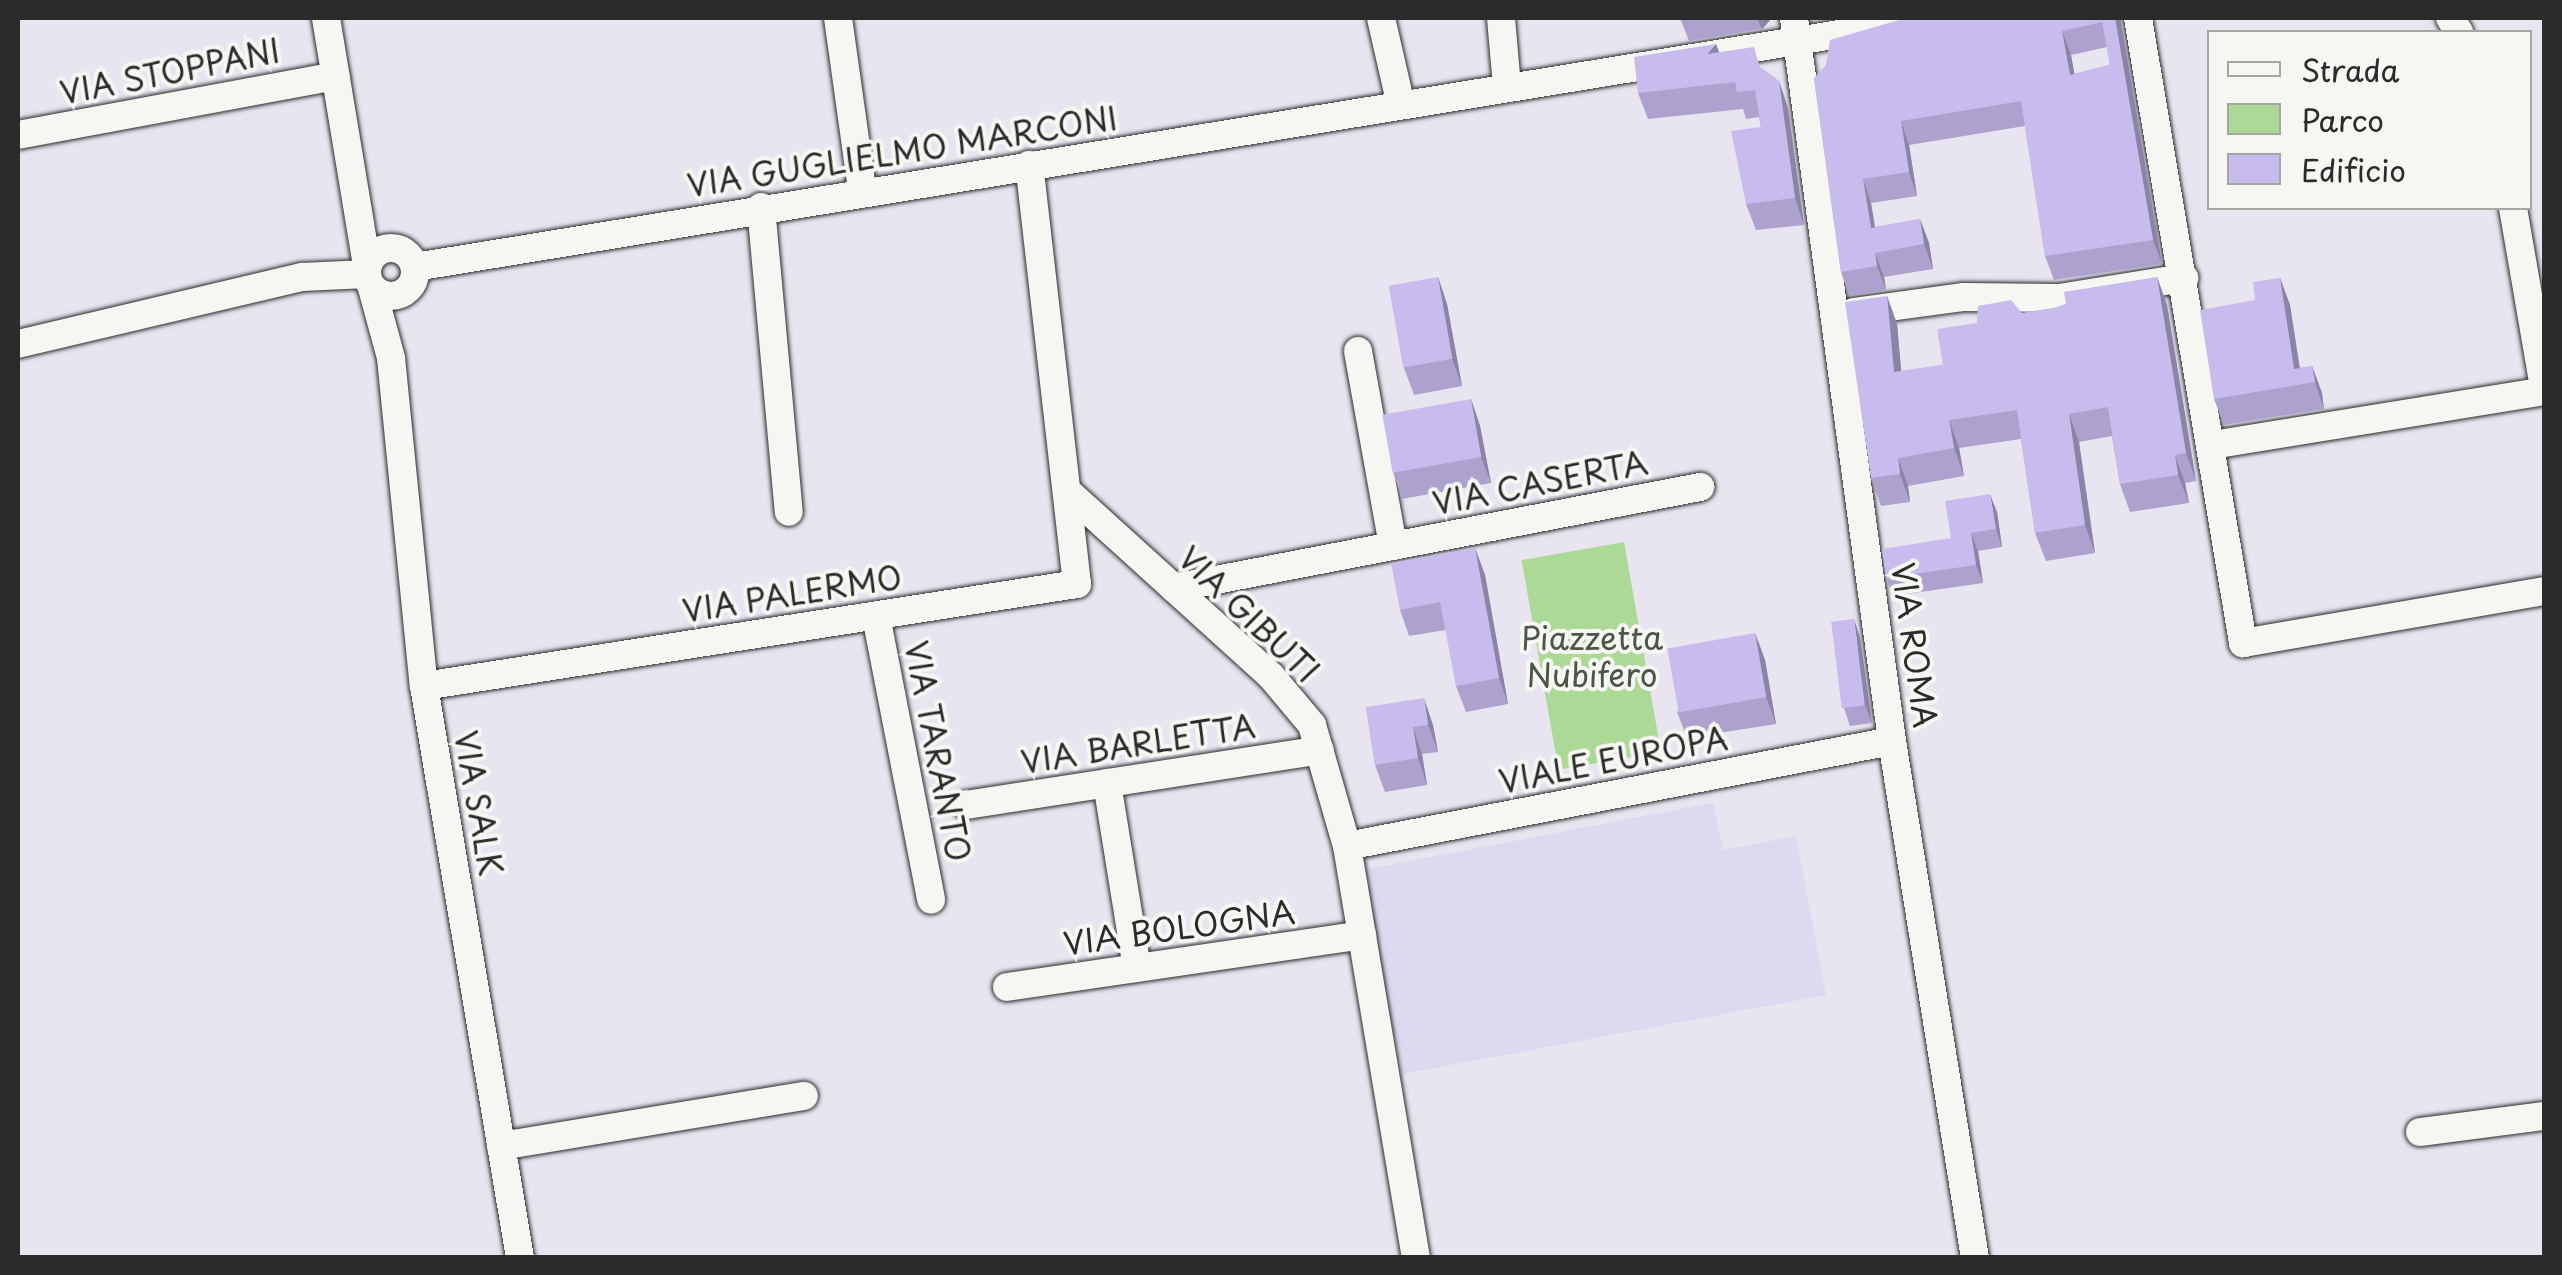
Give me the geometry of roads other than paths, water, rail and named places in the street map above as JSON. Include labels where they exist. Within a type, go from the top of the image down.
[{"type":"street","name":"VIA SALK","points":[[326,18],[360,202],[369,276],[391,358],[424,686],[520,1258]]},
{"type":"street","points":[[838,18],[862,189]]},
{"type":"street","points":[[1382,18],[1400,106]]},
{"type":"street","points":[[1502,18],[1507,86]]},
{"type":"street","name":"VIA GUGLIELMO MARCONI","points":[[409,270],[862,189],[1400,106],[1795,29],[1938,18]]},
{"type":"street","points":[[2138,18],[2243,643],[2544,591]]},
{"type":"street","name":"VIA ROMA","points":[[1795,29],[1892,740],[1976,1258]]},
{"type":"street","name":"VIA STOPPANI","points":[[18,135],[336,76]]},
{"type":"street","points":[[1029,165],[1066,491]]},
{"type":"street","points":[[360,202],[409,270]]},
{"type":"street","points":[[760,206],[789,512]]},
{"type":"street","points":[[2212,445],[2544,389],[2513,210]]},
{"type":"street","points":[[369,276],[382,250],[409,270]]},
{"type":"street","name":"VIA SALK","points":[[391,358],[409,270]]},
{"type":"street","points":[[18,344],[302,276],[369,276],[393,296],[409,270]]},
{"type":"street","points":[[1837,315],[1964,297],[2059,298],[2184,278]]},
{"type":"street","name":"VIA CASERTA","points":[[1358,351],[1393,546]]},
{"type":"street","name":"VIA CASERTA","points":[[1174,588],[1700,487]]},
{"type":"street","name":"VIA GIBUTI","points":[[1066,491],[1271,676],[1312,725],[1347,846],[1416,1258]]},
{"type":"street","name":"VIA PALERMO","points":[[424,686],[1077,584],[1066,491]]},
{"type":"street","name":"VIA TARANTO","points":[[876,616],[931,900]]},
{"type":"street","name":"VIALE EUROPA","points":[[1347,846],[1892,740]]},
{"type":"street","name":"VIA BARLETTA","points":[[966,805],[1320,750]]},
{"type":"street","points":[[1107,783],[1137,968]]},
{"type":"street","name":"VIA BOLOGNA","points":[[1006,987],[1362,935]]},
{"type":"street","points":[[501,1146],[804,1096]]},
{"type":"street","points":[[2420,1132],[2544,1116]]},
{"type":"park label","name":"Piazzetta Nubifero","points":[[1592,656]]}]
